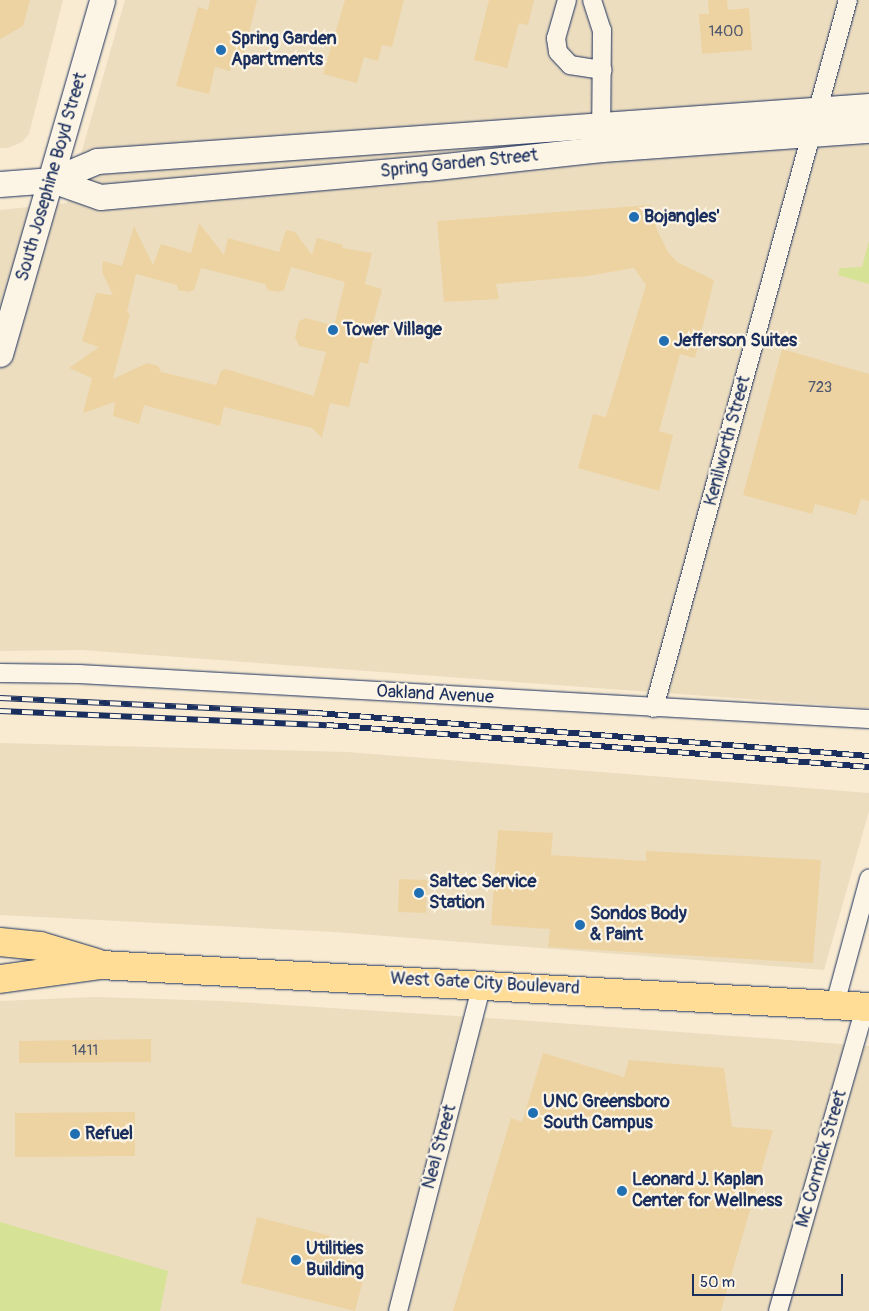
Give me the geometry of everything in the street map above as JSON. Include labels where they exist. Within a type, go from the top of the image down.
[{"type":"main road","name":"South Josephine Boyd Street","points":[[0,354],[52,180],[102,0]]},
{"type":"main road","name":"Spring Garden Street","points":[[52,180],[100,197],[426,168],[601,137],[869,106]]},
{"type":"main road","name":"Spring Garden Street","points":[[0,184],[52,180],[97,161],[601,137],[812,135],[869,130]]},
{"type":"main road","name":"West Gate City Boulevard","points":[[0,942],[40,946],[101,965]]},
{"type":"main road","name":"West Gate City Boulevard","points":[[0,979],[101,965],[482,984],[867,1007]]},
{"type":"street","points":[[567,0],[556,38],[558,52],[570,66],[603,70]]},
{"type":"street","points":[[592,0],[602,30],[601,137]]},
{"type":"street","name":"Kenilworth Street","points":[[654,708],[848,0]]},
{"type":"street","name":"Oakland Avenue","points":[[0,673],[79,674],[869,719]]},
{"type":"street","points":[[835,1004],[869,879]]},
{"type":"street","name":"Neal Street","points":[[398,1311],[482,984]]},
{"type":"street","name":"Mc Cormick Street","points":[[778,1311],[867,1007]]},
{"type":"shaded area","points":[[0,0],[63,0],[29,134],[22,142],[8,148],[0,148]]},
{"type":"shaded area","points":[[125,0],[869,0],[869,708],[82,650],[0,651],[0,210],[67,203]]},
{"type":"shaded area","points":[[0,743],[347,752],[869,793],[869,811],[824,970],[334,932],[0,915]]},
{"type":"shaded area","name":"UNC Greensboro South Campus","points":[[95,997],[223,1001],[503,1019],[869,1046],[869,1311],[0,1311],[0,1001]]},
{"type":"green space","points":[[869,241],[869,284],[838,275],[840,268],[862,267]]},
{"type":"green space","points":[[0,1222],[168,1271],[160,1311],[0,1311]]},
{"type":"building","points":[[0,0],[30,0],[23,26],[0,39]]},
{"type":"building","name":"Spring Garden Apartments","points":[[210,0],[257,0],[243,58],[234,56],[230,71],[215,67],[209,94],[176,86],[198,7],[208,10]]},
{"type":"building","name":"Spring Garden Apartments","points":[[345,0],[404,0],[392,47],[382,45],[378,61],[364,57],[357,83],[323,74]]},
{"type":"building","points":[[489,0],[534,0],[528,25],[519,23],[507,68],[474,60]]},
{"type":"building","points":[[708,0],[727,0],[728,10],[749,8],[752,50],[702,54],[699,14],[709,14]]},
{"type":"building","name":"Jefferson Suites","points":[[651,205],[657,230],[668,252],[677,262],[714,280],[695,358],[680,354],[659,431],[673,435],[659,491],[578,468],[593,414],[606,417],[646,285],[634,268],[587,276],[496,284],[499,299],[444,302],[437,221]]},
{"type":"building","name":"Tower Village","points":[[199,223],[224,255],[228,238],[279,252],[286,230],[295,232],[312,255],[317,238],[343,245],[342,248],[372,253],[365,284],[382,289],[370,335],[374,336],[368,364],[360,362],[349,407],[330,403],[322,438],[312,428],[224,407],[220,426],[144,405],[139,424],[113,416],[115,402],[83,413],[92,378],[69,368],[99,347],[82,341],[96,293],[113,295],[102,272],[103,261],[122,266],[134,226],[153,265],[161,244],[191,253]],"holes":[[[291,267],[345,282],[334,326],[306,318],[299,321],[295,337],[299,346],[326,352],[314,396],[226,369],[221,371],[216,385],[161,372],[158,366],[147,363],[113,379],[130,314],[127,312],[136,274],[177,285],[178,290],[188,292],[194,290],[201,268],[265,284],[268,290],[278,292],[284,290]]]},
{"type":"building","points":[[782,349],[869,374],[869,501],[861,499],[856,515],[815,504],[812,514],[743,495]]},
{"type":"building","points":[[498,830],[553,833],[551,855],[646,861],[646,851],[821,860],[813,963],[548,947],[550,929],[491,925]]},
{"type":"building","points":[[399,879],[427,880],[426,913],[398,912]]},
{"type":"building","points":[[151,1039],[151,1062],[19,1063],[19,1041]]},
{"type":"building","name":"Leonard J. Kaplan Center for Wellness","points":[[543,1053],[624,1077],[629,1060],[724,1068],[732,1127],[773,1130],[721,1311],[453,1311],[511,1118],[522,1122]]},
{"type":"building","name":"Refuel","points":[[135,1112],[135,1156],[15,1157],[15,1113]]},
{"type":"building","name":"Utilities Building","points":[[257,1217],[331,1236],[326,1254],[367,1265],[355,1311],[241,1283]]},
{"type":"railway","points":[[0,698],[316,713],[869,756]]},
{"type":"railway","points":[[0,711],[327,725],[869,767]]},
{"type":"place","name":"Spring Garden Apartments","points":[[221,50]]},
{"type":"place","name":"Bojangles'","points":[[634,217]]},
{"type":"place","name":"Tower Village","points":[[333,330]]},
{"type":"place","name":"Jefferson Suites","points":[[664,341]]},
{"type":"place","name":"Saltec Service Station","points":[[419,893]]},
{"type":"place","name":"Sondos Body & Paint","points":[[580,925]]},
{"type":"place","name":"UNC Greensboro South Campus","points":[[533,1113]]},
{"type":"place","name":"Refuel","points":[[75,1134]]},
{"type":"place","name":"Leonard J. Kaplan Center for Wellness","points":[[622,1191]]},
{"type":"place","name":"Utilities Building","points":[[296,1260]]}]
